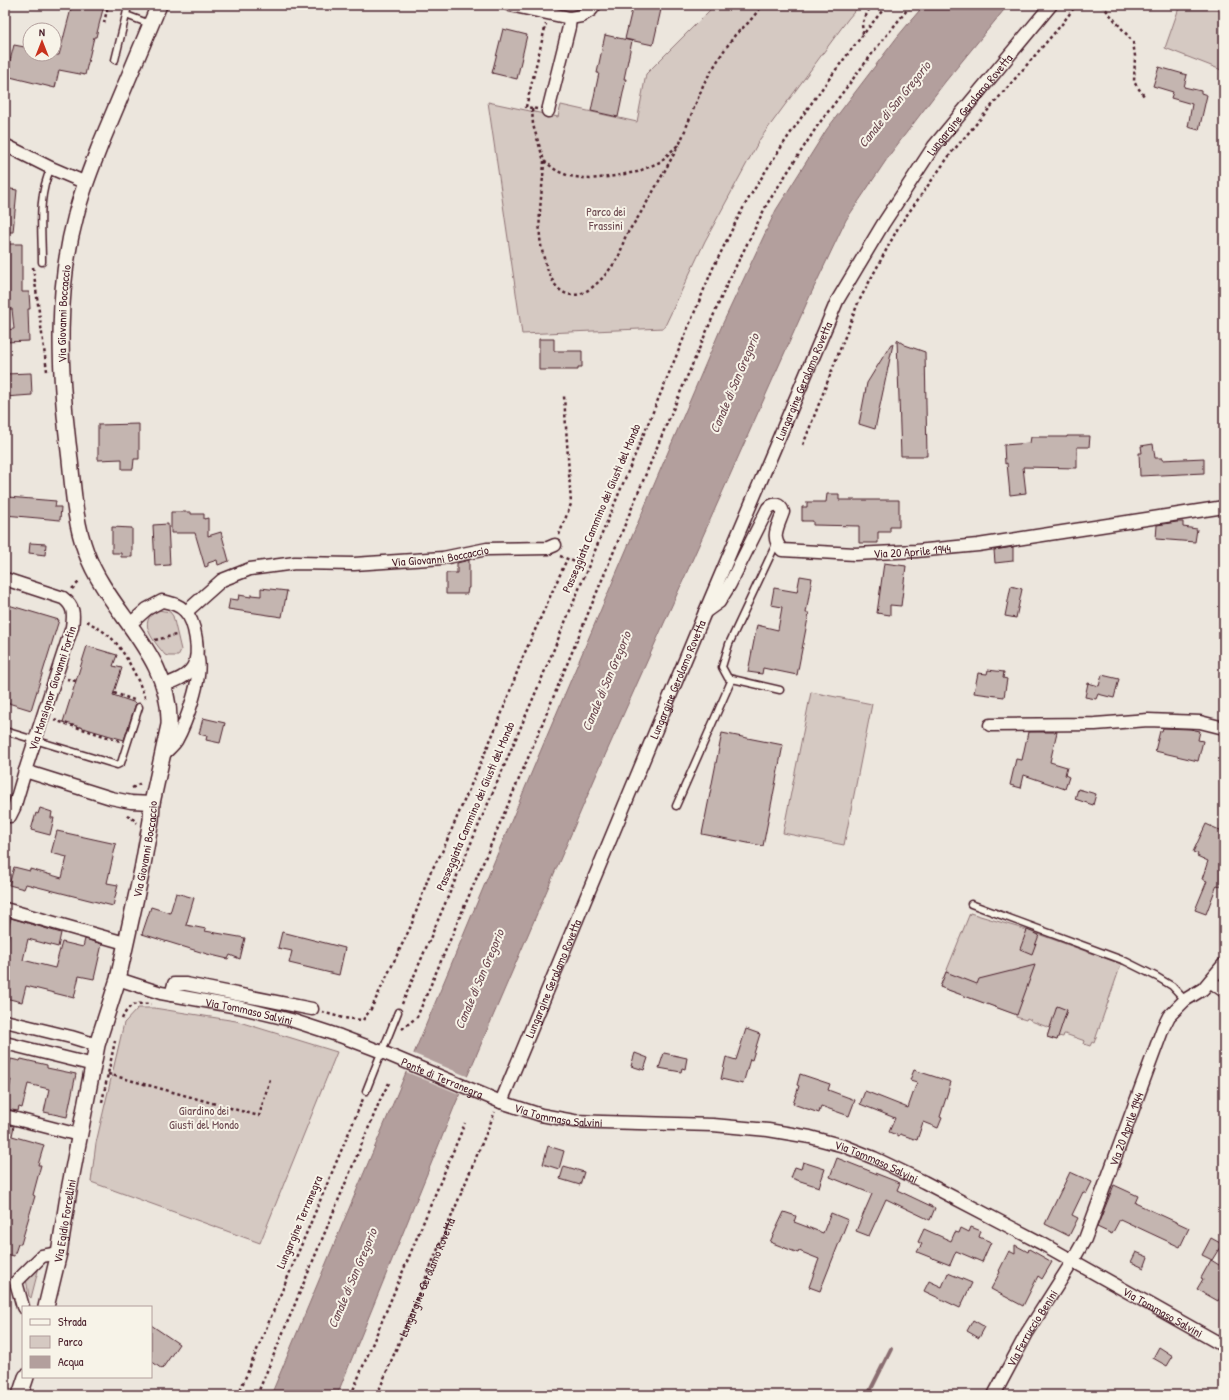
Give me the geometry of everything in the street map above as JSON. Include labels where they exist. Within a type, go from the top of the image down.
[{"type":"street","name":"Via Giovanni Boccaccio","points":[[118,979],[149,835],[152,803],[168,731],[170,713],[164,685],[150,654],[101,585],[86,553],[76,510],[67,433],[61,354],[63,290],[65,268],[73,226],[86,183],[114,110],[159,5]]},
{"type":"street","points":[[510,5],[570,18],[581,16],[596,5]]},
{"type":"street","name":"Lungargine Gerolamo Rovetta","points":[[496,1100],[837,301],[883,224],[934,146],[1050,5]]},
{"type":"street","points":[[548,111],[570,18]]},
{"type":"street","points":[[5,145],[51,168],[86,183]]},
{"type":"street","points":[[705,612],[719,602],[730,584],[768,508],[777,504],[782,508],[783,512],[775,534],[776,544]]},
{"type":"street","name":"Via 20 Aprile 1944","points":[[776,544],[782,550],[808,552],[855,554],[916,551],[985,544],[1224,507]]},
{"type":"street","name":"Via Giovanni Boccaccio","points":[[186,612],[222,580],[250,569],[295,563],[354,564],[443,558],[488,548],[548,548],[555,545]]},
{"type":"street","name":"Via Monsignor Giovanni Fortin","points":[[5,578],[63,598],[72,608],[74,618],[14,808],[10,816],[5,816]]},
{"type":"street","points":[[130,624],[147,609],[162,601],[174,603],[186,612],[195,633],[199,666],[195,689],[183,728],[175,743],[163,754]]},
{"type":"street","points":[[164,685],[184,676],[193,667],[197,650]]},
{"type":"street","points":[[990,725],[1095,724],[1148,720],[1200,722],[1224,728]]},
{"type":"street","points":[[26,771],[111,798],[131,802],[152,803]]},
{"type":"street","points":[[5,909],[125,943]]},
{"type":"street","name":"Via 20 Aprile 1944","points":[[1072,1262],[1085,1239],[1163,1028],[1169,1016],[1185,1000],[1203,989],[1224,964]]},
{"type":"street","name":"Via Tommaso Salvini","points":[[118,979],[161,993],[238,1007],[291,1020],[340,1036],[393,1056]]},
{"type":"street","name":"Via Egidio Forcellini","points":[[46,1306],[59,1253],[79,1135],[97,1045],[118,979]]},
{"type":"street","points":[[1210,981],[1224,991]]},
{"type":"street","name":"Via Tommaso Salvini","points":[[171,995],[174,984],[186,984],[312,1009]]},
{"type":"street","points":[[5,1021],[97,1045]]},
{"type":"street","points":[[5,1043],[94,1064]]},
{"type":"street","name":"Ponte di Terranegra","points":[[393,1056],[496,1100]]},
{"type":"street","name":"Via Tommaso Salvini","points":[[496,1100],[541,1115],[574,1121],[741,1127],[781,1131],[810,1136],[844,1146],[874,1158],[1041,1243],[1072,1262],[1224,1346]]},
{"type":"street","points":[[5,1116],[79,1135]]},
{"type":"street","points":[[23,1306],[11,1280],[42,1256],[59,1253]]},
{"type":"street","name":"Via Ferruccio Benini","points":[[994,1395],[1027,1333],[1072,1262]]},
{"type":"street","points":[[20,1395],[26,1378]]},
{"type":"lane","points":[[116,60],[128,5]]},
{"type":"lane","points":[[126,15],[151,24]]},
{"type":"lane","name":"Via Giovanni Boccaccio","points":[[42,262],[42,197],[47,175],[51,168]]},
{"type":"lane","points":[[776,544],[728,644],[722,667],[728,678],[780,690]]},
{"type":"lane","points":[[676,806],[732,679]]},
{"type":"lane","points":[[5,731],[117,765],[121,763],[139,708]]},
{"type":"lane","points":[[971,904],[1125,961],[1172,986],[1185,1000]]},
{"type":"lane","points":[[384,1047],[398,1012]]},
{"type":"lane","points":[[366,1091],[379,1058]]},
{"type":"path","points":[[104,23],[108,5]]},
{"type":"path","points":[[532,108],[532,125],[544,162],[540,203],[540,238],[546,266],[557,287],[565,294],[576,295],[595,287],[618,258],[626,235],[640,214],[680,142],[704,83],[735,35],[748,23],[762,5]]},
{"type":"path","points":[[863,34],[862,24],[871,5]]},
{"type":"path","name":"Passeggiata Cammino dei Giusti del Mondo","points":[[398,1012],[588,567],[713,268],[745,205],[781,147],[818,93],[887,5]]},
{"type":"path","points":[[417,1017],[531,751],[665,428],[727,284],[767,204],[818,125],[911,5]]},
{"type":"path","points":[[803,445],[858,303],[900,226],[952,152],[1057,30],[1076,5]]},
{"type":"path","points":[[1102,5],[1133,42],[1135,56],[1134,82],[1144,96]]},
{"type":"path","points":[[548,111],[526,107],[549,14]]},
{"type":"path","points":[[544,162],[557,171],[569,176],[590,178],[608,177],[638,172],[660,162],[680,142]]},
{"type":"path","points":[[35,280],[47,375]]},
{"type":"path","points":[[564,396],[571,504],[555,545],[561,556],[588,567]]},
{"type":"path","points":[[312,1009],[343,1018],[363,1020],[371,1009],[411,926],[430,873],[442,852],[497,724],[522,659],[567,559]]},
{"type":"path","points":[[71,590],[80,581]]},
{"type":"path","points":[[87,621],[111,637],[127,660],[141,686],[147,704],[114,693]]},
{"type":"path","points":[[156,640],[176,635]]},
{"type":"path","points":[[53,720],[123,742],[120,753],[124,755]]},
{"type":"path","points":[[124,814],[131,817],[136,823],[138,829]]},
{"type":"path","points":[[119,1024],[126,1009],[138,1003],[152,1004]]},
{"type":"path","points":[[115,1038],[108,1074],[248,1114],[260,1116],[270,1079]]},
{"type":"path","points":[[258,1395],[388,1083]]},
{"type":"path","name":"Lungargine Terranegra","points":[[238,1395],[366,1091]]},
{"type":"path","name":"Lungargine Gerolamo Rovetta","points":[[377,1395],[485,1138],[497,1108],[496,1100]]},
{"type":"path","points":[[351,1395],[465,1123]]},
{"type":"green space","name":"Parco dei Frassini","points":[[715,5],[860,5],[848,19],[760,139],[705,241],[664,328],[522,334],[488,102],[558,117],[561,105],[637,122],[646,74]]},
{"type":"green space","points":[[1180,5],[1224,5],[1224,71],[1165,48]]},
{"type":"green space","points":[[158,610],[170,612],[173,616],[181,650],[178,656],[165,655],[149,632],[147,626],[148,620],[151,615]]},
{"type":"green space","points":[[811,692],[872,704],[844,845],[783,833]]},
{"type":"green space","points":[[970,913],[1027,930],[1121,964],[1094,1043],[1092,1042],[1090,1046],[1084,1044],[1085,1041],[1065,1034],[1063,1037],[1058,1036],[1057,1040],[1047,1037],[1050,1028],[1027,1018],[1026,1020],[1016,1017],[1015,1014],[940,987]]},
{"type":"green space","name":"Giardino dei Giusti del Mondo","points":[[138,1008],[154,1008],[236,1021],[337,1052],[260,1243],[91,1182],[96,1143],[124,1023]]},
{"type":"green space","points":[[39,1267],[31,1298],[29,1296],[26,1279],[35,1269]]},
{"type":"water","name":"Canale di San Gregorio","points":[[924,5],[1008,5],[945,82],[891,153],[846,220],[809,298],[595,778],[455,1105],[337,1395],[271,1395],[538,757],[723,323],[776,210],[827,129],[898,36]]},
{"type":"pier","points":[[412,1053],[469,1077],[462,1095],[404,1071]]},
{"type":"building","points":[[72,5],[104,5],[96,37],[94,37],[85,75],[59,70],[55,88],[6,76],[14,45],[22,46],[22,62],[62,62],[62,43]]},
{"type":"building","points":[[633,5],[662,5],[653,45],[625,39]]},
{"type":"building","points":[[503,29],[527,35],[517,79],[492,73]]},
{"type":"building","points":[[605,35],[632,41],[618,117],[591,111]]},
{"type":"building","points":[[1159,67],[1187,75],[1184,87],[1201,91],[1201,93],[1207,95],[1199,130],[1188,127],[1192,104],[1171,98],[1173,92],[1153,86]]},
{"type":"building","points":[[5,188],[17,190],[13,232],[5,232]]},
{"type":"building","points":[[5,244],[22,244],[22,292],[29,292],[29,341],[5,342],[5,330],[14,329],[12,309],[5,309]]},
{"type":"building","points":[[539,339],[554,339],[554,351],[582,351],[582,367],[578,367],[578,370],[539,370]]},
{"type":"building","points":[[897,340],[905,345],[925,352],[927,456],[901,456]]},
{"type":"building","points":[[891,344],[893,344],[875,429],[859,424],[867,383]]},
{"type":"building","points":[[31,373],[32,395],[5,397],[5,374]]},
{"type":"building","points":[[139,424],[139,459],[134,459],[133,469],[122,469],[122,459],[98,460],[98,425]]},
{"type":"building","points":[[1090,436],[1089,447],[1077,447],[1077,468],[1023,467],[1026,493],[1010,495],[1007,463],[1005,464],[1004,445],[1030,443],[1031,437]]},
{"type":"building","points":[[1153,444],[1155,458],[1162,458],[1162,460],[1204,458],[1204,473],[1140,476],[1139,453],[1142,453],[1141,446]]},
{"type":"building","points":[[827,494],[839,494],[839,500],[899,500],[899,527],[890,527],[890,532],[878,532],[878,543],[859,543],[859,526],[813,525],[813,521],[802,521],[802,507],[807,507],[807,502],[826,502]]},
{"type":"building","points":[[8,497],[56,501],[55,507],[61,507],[60,520],[5,515],[5,502],[8,502]]},
{"type":"building","points":[[171,512],[191,512],[191,514],[204,514],[204,519],[208,518],[208,536],[221,532],[229,561],[218,565],[217,560],[208,563],[208,566],[205,567],[195,533],[171,533]]},
{"type":"building","points":[[1183,522],[1183,527],[1197,529],[1195,542],[1156,539],[1157,525]]},
{"type":"building","points":[[168,524],[170,565],[155,566],[153,525]]},
{"type":"building","points":[[112,527],[132,528],[132,557],[121,557],[121,553],[112,553]]},
{"type":"building","points":[[30,543],[46,544],[45,555],[29,553]]},
{"type":"building","points":[[1013,547],[1013,561],[995,563],[994,550]]},
{"type":"building","points":[[469,560],[469,588],[467,594],[446,594],[446,573],[457,573],[457,563]]},
{"type":"building","points":[[884,563],[906,566],[901,606],[890,605],[890,615],[877,613]]},
{"type":"building","points":[[800,576],[812,578],[806,613],[809,613],[797,675],[763,668],[762,674],[748,672],[757,625],[778,630],[782,607],[771,605],[774,588],[797,592]]},
{"type":"building","points":[[1011,586],[1022,589],[1016,618],[1005,616]]},
{"type":"building","points":[[261,588],[287,591],[282,617],[228,609],[230,599],[238,600],[239,595],[251,597],[251,595],[261,596]]},
{"type":"building","points":[[5,604],[59,620],[31,710],[5,702]]},
{"type":"building","points":[[87,646],[117,655],[113,666],[122,668],[113,695],[136,703],[124,740],[63,722]]},
{"type":"building","points":[[988,670],[1004,672],[1003,678],[1007,679],[1004,697],[974,693],[978,673],[987,674]]},
{"type":"building","points":[[1102,675],[1119,679],[1114,698],[1098,694],[1096,699],[1085,697],[1088,683],[1099,686]]},
{"type":"building","points":[[203,718],[225,723],[220,743],[206,740],[207,736],[199,734]]},
{"type":"building","points":[[1163,728],[1200,731],[1198,740],[1203,741],[1198,761],[1155,751],[1160,731],[1162,731]]},
{"type":"building","points":[[1028,732],[1057,732],[1050,762],[1067,767],[1065,775],[1069,777],[1065,789],[1024,775],[1021,788],[1010,785],[1016,759],[1022,760]]},
{"type":"building","points":[[722,733],[783,745],[763,846],[702,834]]},
{"type":"building","points":[[1078,789],[1096,794],[1093,805],[1075,799]]},
{"type":"building","points":[[40,808],[52,812],[51,818],[54,818],[50,835],[31,830],[36,813],[38,814]]},
{"type":"building","points":[[1206,824],[1224,832],[1224,887],[1217,885],[1206,914],[1195,910],[1207,881],[1202,879],[1208,861],[1197,856],[1198,854],[1193,852]]},
{"type":"building","points":[[57,831],[116,844],[107,883],[118,885],[113,906],[26,884],[24,889],[9,885],[14,867],[30,871],[30,869],[62,878],[67,857],[51,853]]},
{"type":"building","points":[[176,893],[194,898],[186,925],[206,929],[205,931],[245,938],[240,959],[230,955],[228,959],[207,954],[142,934],[151,907],[170,913]]},
{"type":"building","points":[[11,918],[61,933],[58,947],[28,939],[23,960],[55,968],[62,942],[83,947],[85,939],[102,944],[94,979],[79,976],[74,998],[26,986],[22,1002],[5,998],[5,951],[9,934],[7,933]]},
{"type":"building","points":[[1027,930],[1039,935],[1032,954],[1020,949]]},
{"type":"building","points":[[282,932],[345,948],[339,975],[289,963],[292,951],[278,948]]},
{"type":"building","points":[[1035,965],[1017,1015],[940,987],[946,972],[977,984],[979,979]]},
{"type":"building","points":[[1057,1006],[1067,1010],[1057,1040],[1047,1037]]},
{"type":"building","points":[[746,1029],[760,1034],[752,1060],[750,1059],[743,1084],[721,1079],[726,1057],[736,1060]]},
{"type":"building","points":[[635,1053],[648,1058],[644,1070],[631,1066]]},
{"type":"building","points":[[664,1053],[687,1058],[685,1069],[682,1068],[681,1072],[659,1068]]},
{"type":"building","points":[[11,1059],[20,1061],[21,1059],[47,1065],[47,1068],[76,1074],[67,1117],[44,1112],[49,1089],[28,1084],[22,1108],[19,1107],[18,1111],[5,1109],[11,1080],[6,1079]]},
{"type":"building","points":[[914,1070],[951,1082],[938,1128],[923,1122],[917,1140],[889,1132],[895,1118],[860,1104],[865,1091],[908,1108],[917,1082],[910,1080]]},
{"type":"building","points":[[800,1074],[830,1084],[828,1090],[855,1100],[849,1116],[821,1106],[819,1113],[793,1104],[799,1086],[797,1085]]},
{"type":"building","points":[[5,1124],[14,1126],[12,1136],[44,1145],[38,1165],[41,1165],[33,1195],[35,1196],[21,1244],[18,1244],[14,1256],[5,1254]]},
{"type":"building","points":[[548,1146],[564,1151],[559,1169],[543,1164]]},
{"type":"building","points":[[837,1158],[900,1183],[897,1190],[935,1208],[930,1220],[886,1199],[869,1236],[856,1231],[872,1194],[830,1177]]},
{"type":"building","points":[[803,1162],[825,1169],[819,1187],[791,1178],[795,1167],[801,1169]]},
{"type":"building","points":[[564,1166],[584,1172],[580,1185],[560,1179]]},
{"type":"building","points":[[1070,1172],[1092,1182],[1086,1194],[1083,1192],[1072,1215],[1078,1218],[1069,1236],[1045,1224]]},
{"type":"building","points":[[1114,1185],[1138,1196],[1135,1203],[1189,1228],[1180,1247],[1120,1219],[1112,1234],[1097,1227]]},
{"type":"building","points":[[784,1212],[796,1216],[794,1222],[823,1233],[831,1213],[848,1220],[820,1291],[809,1287],[819,1259],[799,1251],[798,1253],[770,1242]]},
{"type":"building","points":[[971,1227],[981,1231],[979,1237],[991,1242],[982,1262],[956,1251],[950,1265],[917,1252],[922,1244],[918,1242],[924,1229],[951,1241],[955,1232],[959,1233],[961,1228],[969,1232]]},
{"type":"building","points":[[1211,1238],[1222,1244],[1212,1260],[1202,1255]]},
{"type":"building","points":[[1015,1245],[1028,1252],[1029,1249],[1052,1262],[1042,1279],[1038,1276],[1023,1306],[991,1289],[1009,1251],[1015,1254]]},
{"type":"building","points":[[1136,1252],[1148,1257],[1144,1268],[1131,1262]]},
{"type":"building","points":[[1211,1260],[1224,1268],[1224,1291],[1218,1301],[1197,1289]]},
{"type":"building","points":[[948,1273],[972,1283],[960,1308],[924,1291],[929,1281],[942,1287]]},
{"type":"building","points":[[973,1320],[985,1327],[979,1338],[967,1331]]},
{"type":"building","points":[[152,1326],[179,1344],[162,1369],[152,1362]]},
{"type":"building","points":[[1159,1347],[1173,1356],[1167,1366],[1153,1358]]},
{"type":"waterway","points":[[868,1395],[891,1349]]}]
